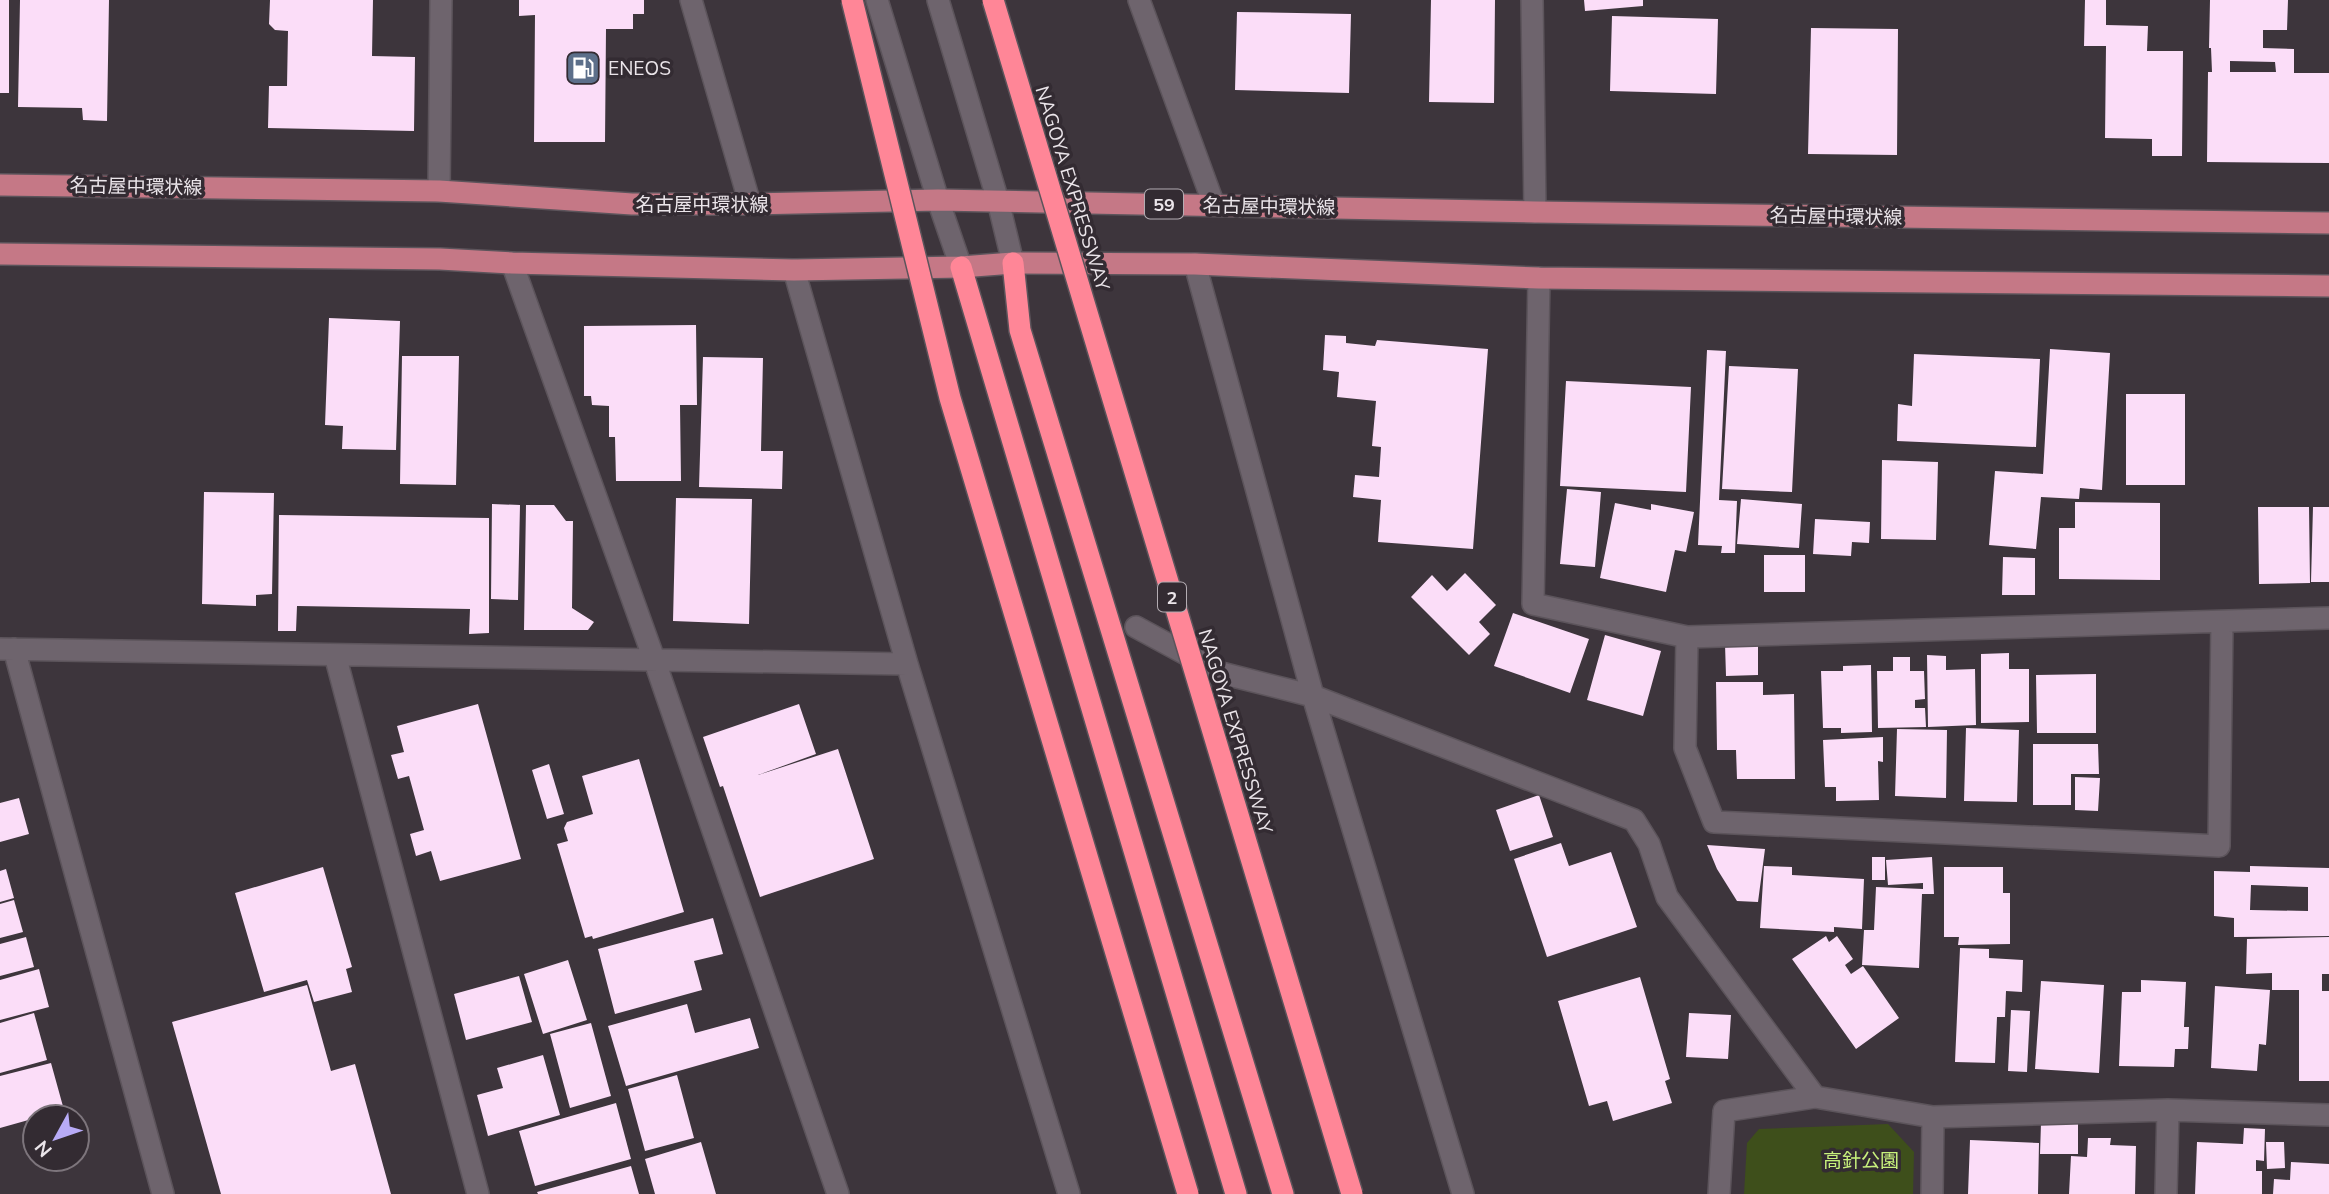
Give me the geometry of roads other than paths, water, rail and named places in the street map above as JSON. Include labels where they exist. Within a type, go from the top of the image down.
[{"type":"highway","points":[[852,0],[950,398],[1188,1194]]},
{"type":"highway","name":"NAGOYA EXPRESSWAY","points":[[993,0],[1352,1194]]},
{"type":"highway","points":[[1013,263],[1020,330],[1283,1194]]},
{"type":"highway","points":[[961,267],[1236,1194]]},
{"type":"main road","name":"名古屋中環状線","points":[[0,184],[439,191],[632,204],[938,200],[1535,212],[2329,223]]},
{"type":"main road","points":[[0,254],[440,259],[794,270],[961,267],[1013,263],[1195,264],[1539,278],[2329,286]]},
{"type":"street","points":[[439,191],[441,0]]},
{"type":"street","points":[[691,0],[750,204]]},
{"type":"street","points":[[877,0],[961,267]]},
{"type":"street","points":[[938,0],[998,201],[1013,263]]},
{"type":"street","points":[[1139,0],[1214,205]]},
{"type":"street","points":[[1532,0],[1535,212]]},
{"type":"street","points":[[512,263],[654,659],[838,1194]]},
{"type":"street","points":[[1195,264],[1314,696],[1462,1194]]},
{"type":"street","points":[[794,270],[907,664],[1069,1194]]},
{"type":"street","points":[[1539,278],[1533,604],[1687,637],[2329,618]]},
{"type":"street","points":[[1687,637],[1685,748],[1714,822],[2220,845],[2222,622]]},
{"type":"street","points":[[1136,627],[1221,673],[1314,696],[1633,820],[1649,844],[1667,897],[1815,1097]]},
{"type":"street","points":[[163,1194],[7,649],[907,664]]},
{"type":"street","points":[[335,655],[478,1194]]},
{"type":"street","points":[[1719,1194],[1724,1111],[1815,1097],[1933,1116],[2168,1110],[2329,1115]]},
{"type":"street","points":[[2165,1194],[2168,1110]]},
{"type":"street","points":[[1932,1194],[1933,1116]]},
{"type":"place","name":"ENEOS","points":[[583,68]]},
{"type":"park label","name":"高針公園","points":[[1861,1160]]}]
